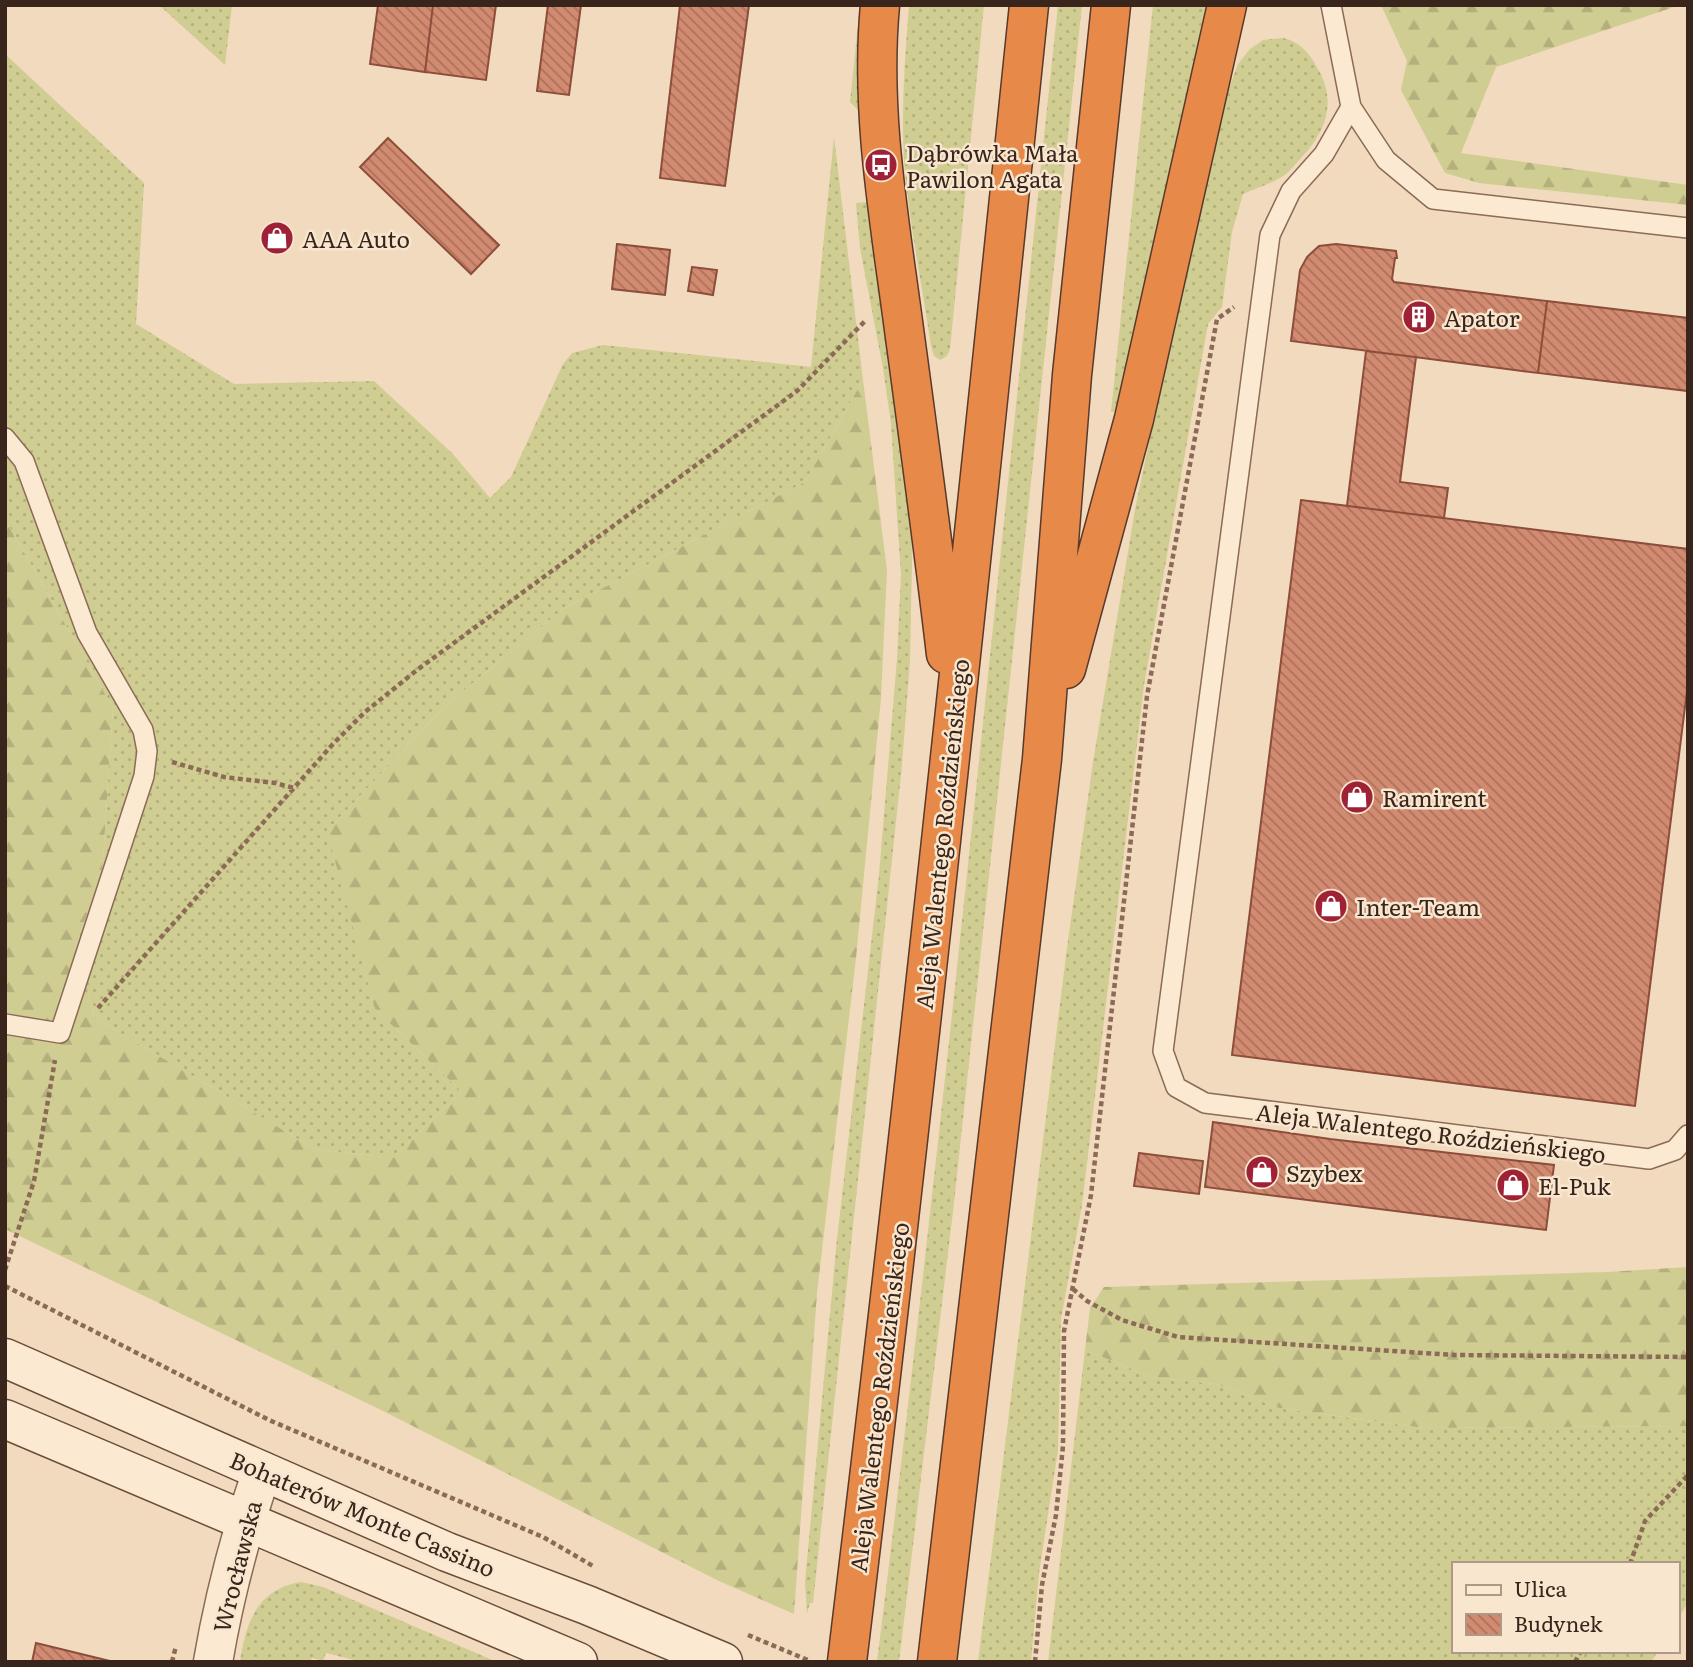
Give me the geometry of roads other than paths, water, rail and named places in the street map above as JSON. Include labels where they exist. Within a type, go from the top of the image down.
[{"type":"highway","points":[[880,5],[876,50],[881,165],[925,476],[954,722]]},
{"type":"highway","name":"Aleja Walentego Roździeńskiego","points":[[847,1662],[954,722],[1029,5]]},
{"type":"highway","points":[[937,1662],[1042,759],[1072,375],[1111,5]]},
{"type":"highway","points":[[1042,759],[1134,419],[1227,5]]},
{"type":"street","name":"Bohaterów Monte Cassino","points":[[5,1358],[447,1552],[654,1632],[723,1662]]},
{"type":"street","points":[[5,1419],[578,1662]]},
{"type":"street","name":"Wrocławska","points":[[213,1662],[219,1625],[261,1471]]},
{"type":"lane","points":[[1331,5],[1351,107],[1387,159],[1433,199],[1688,228]]},
{"type":"lane","name":"Aleja Walentego Roździeńskiego","points":[[1351,107],[1324,154],[1291,191],[1269,234],[1163,1051],[1176,1087],[1205,1104],[1649,1159],[1675,1150],[1688,1135]]},
{"type":"lane","points":[[5,438],[24,461],[87,633],[135,712],[143,730],[147,751],[144,776],[60,1033],[5,1024]]},
{"type":"place","name":"Dąbrówka Mała Pawilon Agata","points":[[881,165]]},
{"type":"place","name":"AAA Auto","points":[[277,238]]},
{"type":"place","name":"Apator","points":[[1419,317]]},
{"type":"place","name":"Ramirent","points":[[1357,797]]},
{"type":"place","name":"Inter-Team","points":[[1331,906]]},
{"type":"place","name":"Szybex","points":[[1262,1172]]},
{"type":"place","name":"El-Puk","points":[[1513,1185]]}]
